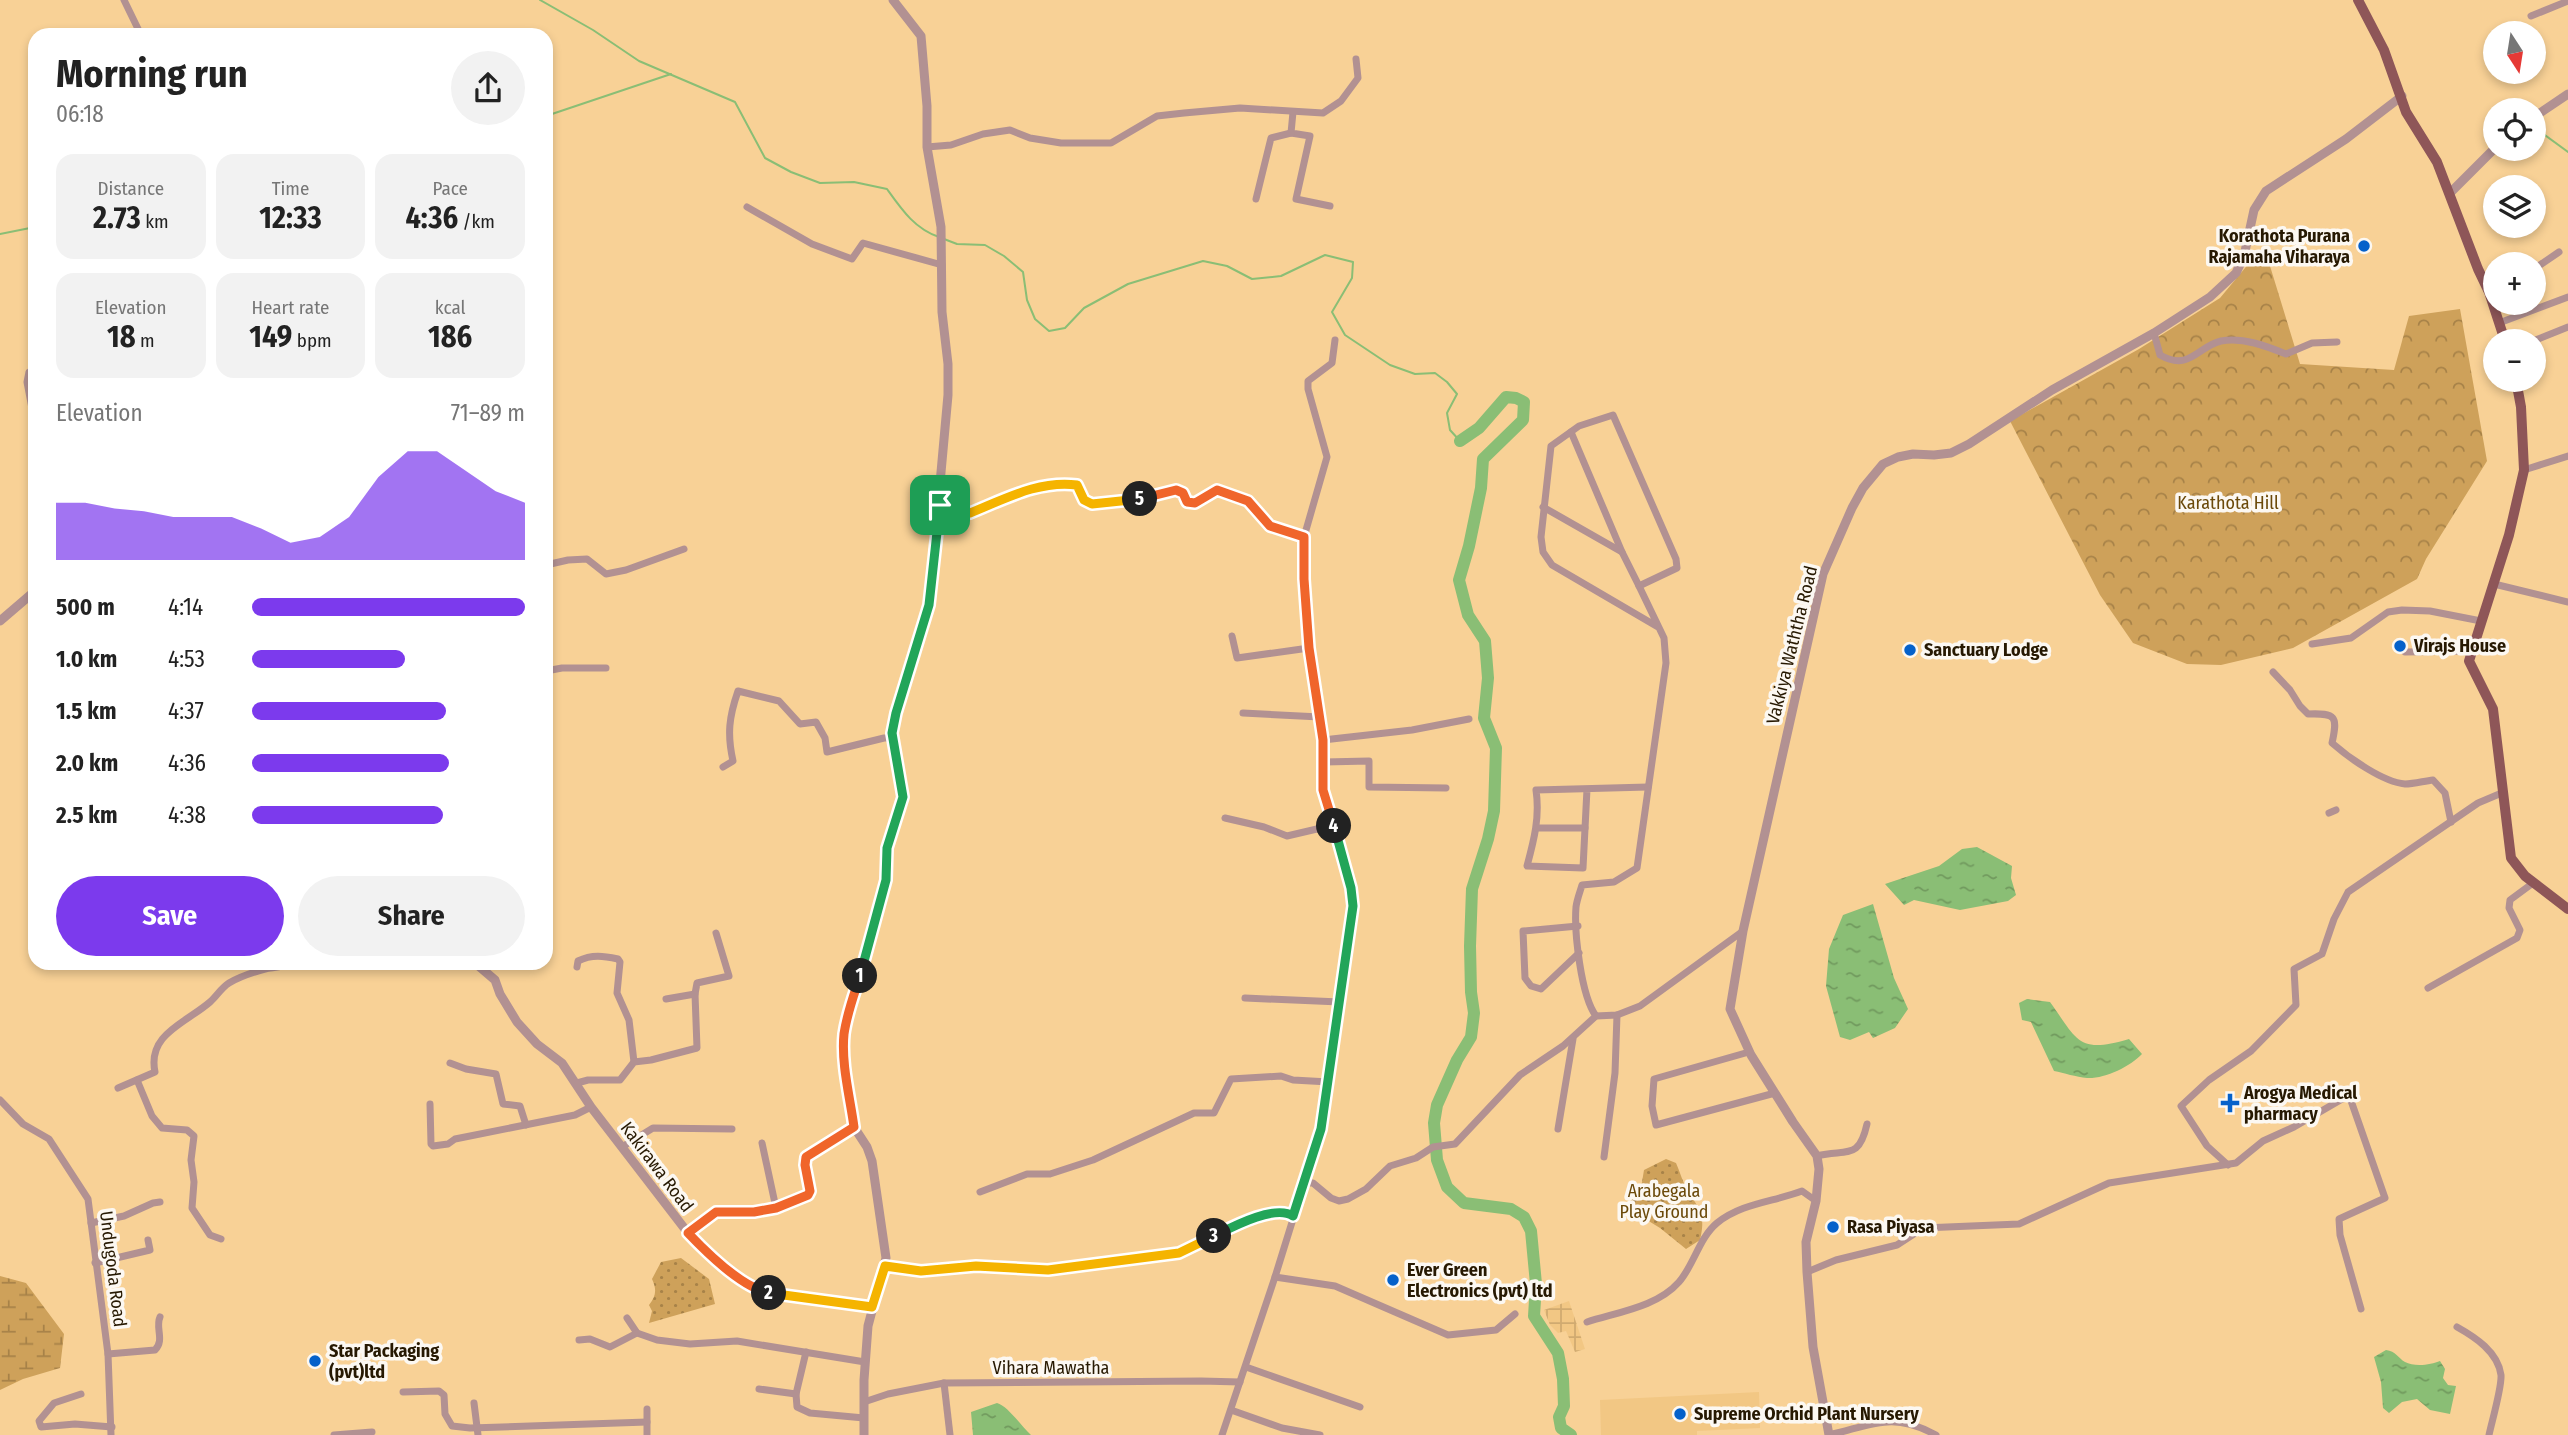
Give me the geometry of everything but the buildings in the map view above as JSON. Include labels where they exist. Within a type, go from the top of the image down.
[{"type":"main road","points":[[2358,0],[2384,50],[2406,111],[2437,162],[2483,277]]},
{"type":"main road","points":[[2497,315],[2501,329]]},
{"type":"main road","points":[[2518,392],[2524,470],[2509,535],[2469,661],[2493,709],[2511,858],[2525,876],[2568,909]]},
{"type":"street","points":[[124,0],[138,28]]},
{"type":"street","points":[[864,1435],[865,1362],[872,1307],[885,1266],[885,1245],[872,1161],[867,1147],[854,1127],[844,1036],[848,1010],[878,915],[886,880],[887,848],[903,797],[893,738],[896,713],[929,605],[940,505],[948,384],[942,312],[941,227],[927,147],[927,106],[921,36],[893,0]]},
{"type":"street","points":[[2531,16],[2568,1]]},
{"type":"street","points":[[927,147],[951,145],[983,134],[1010,130],[1030,138],[1061,143],[1111,143],[1157,116],[1240,108],[1323,113],[1341,101],[1358,78],[1356,58]]},
{"type":"street","points":[[2546,109],[2568,94]]},
{"type":"street","name":"Vakkiya Waththa Road","points":[[1817,1156],[1749,1052],[1730,1009],[1743,931],[1823,574],[1863,488],[1883,464],[1898,457],[1951,453],[1969,444],[2052,390],[2154,333],[2210,297],[2236,273],[2244,256],[2254,210],[2266,191],[2346,139],[2402,96]]},
{"type":"street","points":[[1291,133],[1293,112]]},
{"type":"street","points":[[1256,199],[1271,138],[1291,133],[1310,136],[1296,199],[1330,206]]},
{"type":"street","points":[[2450,193],[2483,160]]},
{"type":"street","points":[[747,207],[812,244],[852,259],[863,243],[942,265]]},
{"type":"street","points":[[2546,260],[2559,252]]},
{"type":"street","points":[[2499,323],[2568,297]]},
{"type":"street","points":[[2546,336],[2568,327]]},
{"type":"street","points":[[2154,333],[2160,355],[2166,359],[2184,360],[2195,358],[2216,342],[2225,340],[2264,345],[2286,354],[2312,343],[2337,342]]},
{"type":"street","points":[[1222,1435],[1321,1129],[1353,906],[1351,888],[1323,790],[1323,740],[1309,648],[1304,579],[1304,537],[1326,457],[1310,399],[1308,381],[1332,363],[1335,340]]},
{"type":"street","points":[[1639,586],[1676,568],[1676,559],[1613,415],[1579,426],[1550,446],[1541,537],[1543,552],[1552,565],[1658,626]]},
{"type":"street","points":[[1571,432],[1622,552],[1664,638],[1666,663],[1637,869],[1614,882],[1583,885]]},
{"type":"street","points":[[2524,470],[2568,456]]},
{"type":"street","points":[[940,505],[970,513],[1039,485],[1061,483],[1077,485],[1084,500],[1092,504],[1132,501],[1176,490],[1183,493],[1187,502],[1195,503],[1217,490],[1248,501],[1270,526],[1304,537]]},
{"type":"street","points":[[1543,507],[1622,552]]},
{"type":"street","points":[[553,563],[587,559],[606,573],[626,570],[684,549]]},
{"type":"street","points":[[2494,584],[2568,603]]},
{"type":"street","points":[[0,621],[28,597]]},
{"type":"street","points":[[2312,644],[2351,638],[2388,612],[2402,610],[2430,611],[2481,621]]},
{"type":"street","points":[[1232,636],[1237,659],[1309,648]]},
{"type":"street","points":[[2405,652],[2472,651]]},
{"type":"street","points":[[553,670],[606,668]]},
{"type":"street","points":[[2273,672],[2308,714],[2329,713],[2334,717],[2337,724],[2332,743],[2341,751],[2389,780],[2407,784],[2433,780],[2445,793],[2451,822]]},
{"type":"street","points":[[723,767],[733,761],[728,738],[733,704],[738,691],[779,701],[800,724],[817,722],[825,738],[827,752],[884,737],[893,738]]},
{"type":"street","points":[[1243,713],[1320,717]]},
{"type":"street","points":[[1323,740],[1412,730],[1469,719]]},
{"type":"street","points":[[1324,762],[1369,761],[1370,787],[1446,788]]},
{"type":"street","points":[[1583,868],[1527,866],[1537,828],[1536,790],[1648,788]]},
{"type":"street","points":[[1587,789],[1583,885],[1576,906],[1581,973],[1590,1007],[1596,1016]]},
{"type":"street","points":[[2228,1166],[2207,1146],[2181,1106],[2209,1080],[2251,1051],[2295,1005],[2294,969],[2322,954],[2334,919],[2348,892],[2478,803],[2504,792]]},
{"type":"street","points":[[1225,818],[1264,827],[1287,836],[1334,825]]},
{"type":"street","points":[[1537,828],[1586,828]]},
{"type":"street","points":[[2428,988],[2517,937],[2520,930],[2509,908],[2510,900],[2533,883]]},
{"type":"street","points":[[1578,926],[1522,931],[1525,978],[1531,986],[1541,989],[1579,953]]},
{"type":"street","points":[[1304,1183],[1313,1183],[1339,1201],[1348,1199],[1366,1189],[1390,1166],[1416,1158],[1436,1147],[1455,1144],[1520,1074],[1573,1038],[1596,1016],[1617,1015],[1640,1006],[1743,931]]},
{"type":"street","points":[[634,1062],[697,1048],[697,982],[729,976],[716,933]]},
{"type":"street","points":[[577,967],[578,961],[600,955],[620,962],[617,993],[629,1020],[634,1062],[620,1080],[587,1080],[577,1083]]},
{"type":"street","points":[[118,1088],[155,1072],[153,1052],[162,1036],[213,1000],[229,983],[262,970]]},
{"type":"street","name":"Kakirawa Road","points":[[483,970],[495,980],[517,1022],[537,1044],[562,1063],[591,1108],[688,1233],[708,1254],[754,1288],[764,1292],[872,1307]]},
{"type":"street","points":[[666,999],[695,994]]},
{"type":"street","points":[[1245,998],[1340,1002]]},
{"type":"street","points":[[1604,1157],[1615,1073],[1617,1015]]},
{"type":"street","points":[[1558,1129],[1573,1038]]},
{"type":"street","points":[[1749,1052],[1654,1079],[1653,1106],[1656,1125],[1775,1093]]},
{"type":"street","points":[[450,1063],[466,1069],[496,1073],[503,1104],[520,1106],[526,1125]]},
{"type":"street","points":[[981,1192],[1027,1174],[1050,1174],[1093,1160],[1194,1113],[1214,1112],[1231,1079],[1281,1076],[1293,1080],[1329,1082]]},
{"type":"street","points":[[136,1080],[152,1116],[162,1128],[187,1130],[194,1136],[191,1160],[194,1182],[192,1208],[210,1235],[221,1239]]},
{"type":"street","points":[[1807,1272],[1836,1260],[1897,1245],[1923,1228],[2019,1224],[2109,1182],[2228,1166],[2236,1163],[2263,1141],[2294,1127],[2349,1095],[2385,1198],[2339,1219],[2340,1234],[2361,1309]]},
{"type":"street","name":"Undugoda Road","points":[[0,1100],[23,1124],[49,1139],[88,1199],[108,1354],[112,1431]]},
{"type":"street","points":[[430,1104],[433,1146],[447,1144],[455,1139],[575,1115],[591,1108]]},
{"type":"street","points":[[1867,1124],[1863,1143],[1856,1150],[1817,1156],[1819,1169],[1816,1201],[1806,1242],[1814,1348],[1829,1435],[1886,1420],[1901,1422],[1936,1435]]},
{"type":"street","points":[[688,1233],[716,1212],[754,1212],[776,1208],[808,1195],[810,1191],[806,1157],[854,1127]]},
{"type":"street","points":[[622,1147],[653,1128],[732,1129]]},
{"type":"street","points":[[762,1143],[776,1208]]},
{"type":"street","points":[[1587,1322],[1658,1300],[1680,1281],[1716,1224],[1736,1212],[1754,1203],[1784,1198],[1802,1191],[1816,1201]]},
{"type":"street","points":[[91,1223],[124,1216],[160,1202]]},
{"type":"street","points":[[885,1266],[921,1271],[976,1266],[1048,1270],[1137,1260],[1179,1253],[1234,1226],[1275,1212],[1293,1216]]},
{"type":"street","points":[[95,1263],[149,1250],[148,1240]]},
{"type":"street","points":[[1275,1277],[1335,1286],[1448,1335],[1496,1330],[1515,1314]]},
{"type":"street","points":[[108,1354],[155,1350],[159,1346],[157,1323],[160,1317]]},
{"type":"street","points":[[627,1318],[637,1333],[657,1340],[690,1344],[737,1342],[865,1362]]},
{"type":"street","points":[[2457,1327],[2477,1338],[2494,1359],[2501,1376],[2489,1435]]},
{"type":"street","points":[[579,1340],[590,1339],[610,1347],[637,1333]]},
{"type":"street","points":[[806,1352],[796,1394],[797,1407],[810,1413],[864,1418]]},
{"type":"street","points":[[1246,1367],[1360,1407]]},
{"type":"street","name":"Vihara Mawatha","points":[[864,1402],[888,1394],[944,1383],[1240,1382]]},
{"type":"street","points":[[944,1383],[950,1435]]},
{"type":"street","points":[[759,1389],[796,1394]]},
{"type":"street","points":[[403,1392],[439,1391],[444,1395],[445,1414],[452,1426],[477,1431],[647,1422]]},
{"type":"street","points":[[81,1394],[54,1403],[39,1421],[41,1427],[75,1424],[112,1431]]},
{"type":"street","points":[[474,1403],[477,1431]]},
{"type":"street","points":[[647,1409],[647,1435]]},
{"type":"street","points":[[1231,1410],[1282,1428],[1320,1435]]},
{"type":"street","points":[[334,1435],[372,1432]]},
{"type":"shaded area","points":[[1569,1301],[1585,1349],[1575,1352],[1566,1331],[1558,1333],[1550,1325],[1544,1310]]},
{"type":"shaded area","name":"Supreme Orchid Plant Nursery","points":[[1759,1392],[1760,1428],[1697,1431],[1697,1435],[1601,1435],[1600,1400]]},
{"type":"green space","name":"Karathota Hill","points":[[2255,256],[2270,266],[2300,364],[2394,370],[2409,316],[2460,309],[2487,461],[2426,559],[2417,579],[2293,648],[2221,665],[2187,664],[2133,643],[2100,595],[2010,421],[2139,349],[2220,298]]},
{"type":"green space","name":"Arabegala Play Ground","points":[[1666,1159],[1676,1163],[1702,1219],[1700,1240],[1686,1249],[1634,1212],[1631,1199],[1641,1188],[1644,1170]]},
{"type":"green space","points":[[681,1258],[709,1279],[715,1304],[649,1323],[652,1311],[649,1305],[655,1293],[652,1279],[661,1262]]},
{"type":"green space","points":[[0,1276],[26,1283],[64,1334],[60,1368],[23,1379],[0,1390]]},
{"type":"water","points":[[1977,847],[2012,866],[2011,878],[2016,895],[2008,901],[1960,910],[1914,900],[1904,905],[1885,884],[1939,866],[1962,849]]},
{"type":"water","points":[[1873,904],[1894,978],[1908,1009],[1895,1028],[1873,1038],[1869,1032],[1850,1040],[1840,1037],[1826,986],[1829,949],[1843,915]]},
{"type":"water","points":[[2027,999],[2050,1002],[2081,1041],[2099,1045],[2129,1039],[2142,1054],[2124,1068],[2101,1076],[2087,1078],[2054,1071],[2031,1022],[2022,1020],[2019,1003]]},
{"type":"water","points":[[2386,1350],[2413,1365],[2440,1361],[2445,1369],[2443,1378],[2448,1385],[2456,1386],[2450,1414],[2430,1410],[2417,1399],[2402,1402],[2389,1413],[2383,1408],[2381,1382],[2374,1357]]},
{"type":"water","points":[[997,1403],[1010,1412],[1031,1435],[973,1435],[971,1412]]},
{"type":"waterway","points":[[540,0],[593,30],[639,61],[735,102],[765,158],[820,183],[854,182],[887,189],[916,224],[939,237]]},
{"type":"waterway","points":[[553,114],[671,74]]},
{"type":"waterway","points":[[2546,136],[2568,152]]},
{"type":"waterway","points":[[0,234],[28,228]]},
{"type":"waterway","points":[[944,239],[957,244],[985,245],[1023,272],[1027,300],[1035,319],[1049,331],[1065,328],[1084,308],[1128,284],[1203,261],[1227,266],[1252,279],[1281,276],[1325,255],[1353,262],[1352,278],[1332,312],[1345,335],[1390,365],[1415,374],[1435,373],[1447,382],[1457,394],[1447,413],[1450,430],[1460,441]]},
{"type":"waterway","points":[[1460,441],[1479,428],[1506,397],[1524,402],[1523,420],[1483,459],[1481,488],[1459,580],[1468,615],[1485,641],[1488,678],[1484,718],[1496,748],[1494,811],[1472,889],[1470,946],[1474,1013],[1471,1037],[1457,1060],[1437,1105],[1434,1123],[1437,1160],[1447,1187],[1464,1203],[1511,1209],[1524,1217],[1531,1231],[1536,1284],[1534,1316],[1558,1353],[1564,1406],[1559,1417],[1561,1428],[1571,1435]]},
{"type":"place","name":"Korathota Purana Rajamaha Viharaya","points":[[2364,246]]},
{"type":"place","name":"Virajs House","points":[[2400,646]]},
{"type":"place","name":"Sanctuary Lodge","points":[[1910,650]]},
{"type":"place","name":"Arogya Medical pharmacy","points":[[2230,1103]]},
{"type":"place","name":"Rasa Piyasa","points":[[1833,1227]]},
{"type":"place","name":"Ever Green Electronics (pvt) ltd","points":[[1393,1280]]},
{"type":"place","name":"Star Packaging (pvt)ltd","points":[[315,1361]]},
{"type":"place","name":"Supreme Orchid Plant Nursery","points":[[1680,1414]]},
{"type":"route","points":[[1061,483],[1077,485],[1084,500],[1092,504],[1132,501],[1176,490],[1183,493],[1187,502],[1195,503],[1217,490],[1254,505],[1270,526],[1304,537],[1309,648],[1323,740],[1323,790],[1351,888],[1353,906],[1321,1129],[1293,1216],[1275,1212],[1234,1226],[1179,1253],[1048,1270],[976,1266],[921,1271],[885,1266],[872,1307],[764,1292],[754,1288],[708,1254],[688,1233],[716,1212],[754,1212],[776,1208],[808,1195],[810,1191],[806,1157],[854,1127],[844,1036],[848,1010],[878,915],[886,880],[887,848],[903,797],[892,733],[929,605],[940,505],[970,513],[1039,485],[1061,483]]}]
